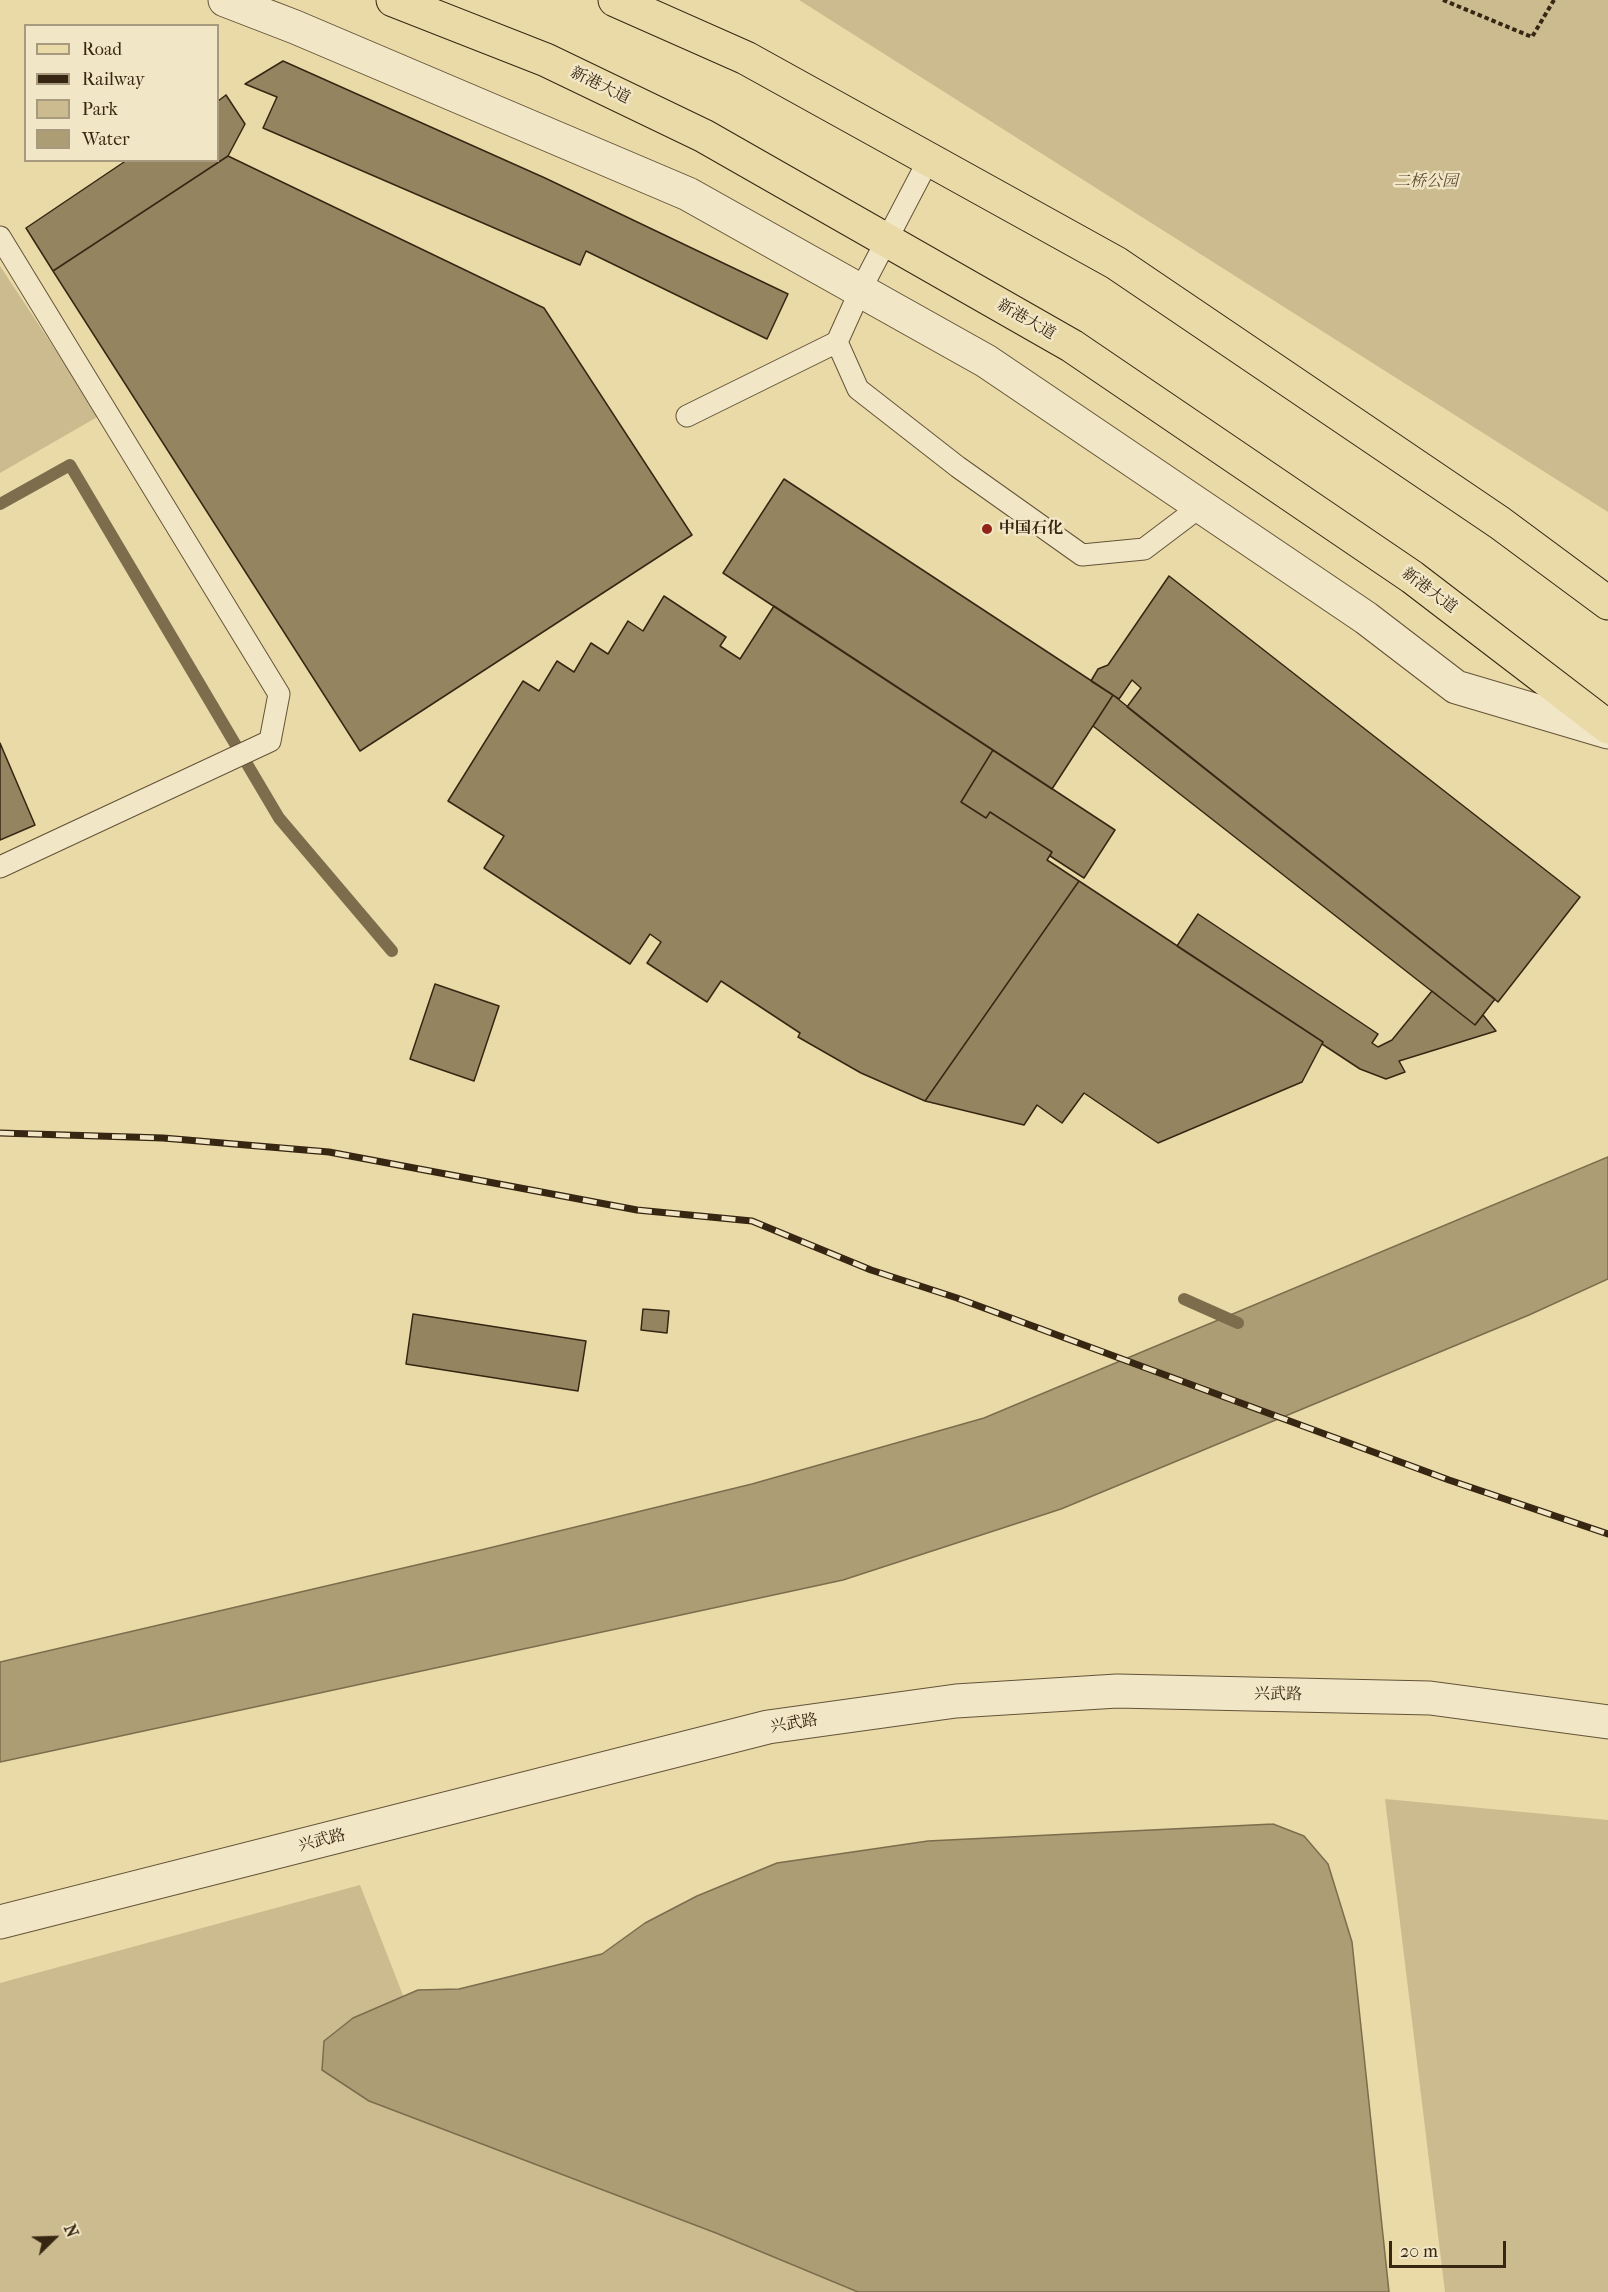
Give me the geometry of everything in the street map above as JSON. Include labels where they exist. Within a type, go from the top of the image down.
[{"type":"main road","name":"新港大道","points":[[393,0],[546,60],[704,136],[1072,346],[1412,577],[1608,727]]},
{"type":"main road","points":[[615,0],[746,58],[1116,264],[1500,523],[1608,603]]},
{"type":"street","points":[[225,0],[295,27],[688,194],[986,361],[1366,618],[1456,687],[1608,732]]},
{"type":"street","name":"兴武路","points":[[0,1922],[768,1727],[956,1701],[1117,1691],[1430,1698],[1608,1722]]},
{"type":"lane","points":[[687,416],[837,342],[860,291],[929,159]]},
{"type":"lane","points":[[0,237],[279,694],[270,741],[0,867]]},
{"type":"lane","points":[[837,342],[858,389],[958,467],[1082,555],[1144,549],[1201,506]]},
{"type":"path","points":[[1443,0],[1532,37],[1554,0]]},
{"type":"green space","name":"二桥公园","points":[[799,0],[1608,0],[1608,512]]},
{"type":"green space","points":[[0,266],[99,416],[0,473]]},
{"type":"green space","points":[[1385,1799],[1608,1820],[1608,2292],[1445,2292]]},
{"type":"green space","points":[[360,1885],[436,2080],[935,2292],[0,2292],[0,1983]]},
{"type":"water","points":[[1608,1157],[1608,1279],[1529,1315],[1061,1509],[843,1580],[0,1762],[0,1662],[752,1484],[984,1418]]},
{"type":"water","points":[[1273,1824],[1304,1836],[1328,1864],[1352,1942],[1389,2292],[858,2292],[716,2233],[369,2101],[322,2070],[324,2041],[353,2018],[418,1990],[459,1989],[602,1954],[645,1923],[697,1896],[777,1863],[928,1841]]},
{"type":"building","points":[[283,61],[545,178],[788,294],[767,339],[586,251],[580,265],[263,128],[277,97],[245,84]]},
{"type":"building","points":[[226,95],[245,124],[228,156],[219,162],[219,100]]},
{"type":"building","points":[[228,156],[544,308],[692,535],[360,751],[53,271]]},
{"type":"building","points":[[124,162],[219,162],[53,271],[26,228]]},
{"type":"building","points":[[784,479],[1113,695],[1052,789],[723,573]]},
{"type":"building","points":[[1169,576],[1580,897],[1498,1002],[1127,707],[1141,688],[1132,680],[1119,699],[1091,681],[1098,669],[1108,665]]},
{"type":"building","points":[[664,596],[726,637],[720,646],[740,659],[774,606],[993,750],[961,802],[986,818],[990,812],[1052,852],[1047,860],[1079,881],[925,1101],[861,1073],[798,1037],[800,1033],[721,981],[707,1002],[647,963],[661,942],[650,934],[630,964],[484,868],[504,836],[448,801],[523,681],[539,691],[557,661],[574,672],[591,643],[608,654],[628,621],[643,631]]},
{"type":"building","points":[[1113,695],[1495,999],[1475,1025],[1093,726]]},
{"type":"building","points":[[0,743],[35,825],[0,840]]},
{"type":"building","points":[[993,750],[1115,830],[1084,878],[1050,856],[1052,852],[990,812],[986,818],[961,802]]},
{"type":"building","points":[[1079,881],[1323,1042],[1302,1082],[1158,1143],[1084,1093],[1062,1123],[1037,1105],[1024,1125],[925,1101]]},
{"type":"building","points":[[1198,914],[1378,1034],[1372,1043],[1378,1047],[1392,1040],[1432,991],[1475,1025],[1483,1015],[1496,1031],[1399,1061],[1405,1072],[1386,1079],[1360,1069],[1177,946]]},
{"type":"building","points":[[435,984],[499,1006],[474,1081],[410,1059]]},
{"type":"building","points":[[643,1309],[669,1311],[667,1333],[641,1330]]},
{"type":"building","points":[[413,1314],[586,1341],[578,1391],[406,1364]]},
{"type":"waterway","points":[[0,504],[70,465],[279,818],[392,951]]},
{"type":"waterway","points":[[1184,1299],[1238,1323]]},
{"type":"railway","points":[[0,1133],[163,1138],[329,1152],[637,1210],[752,1221],[871,1270],[957,1298],[1449,1480],[1608,1534]]},
{"type":"place","name":"中国石化","points":[[987,529]]}]
